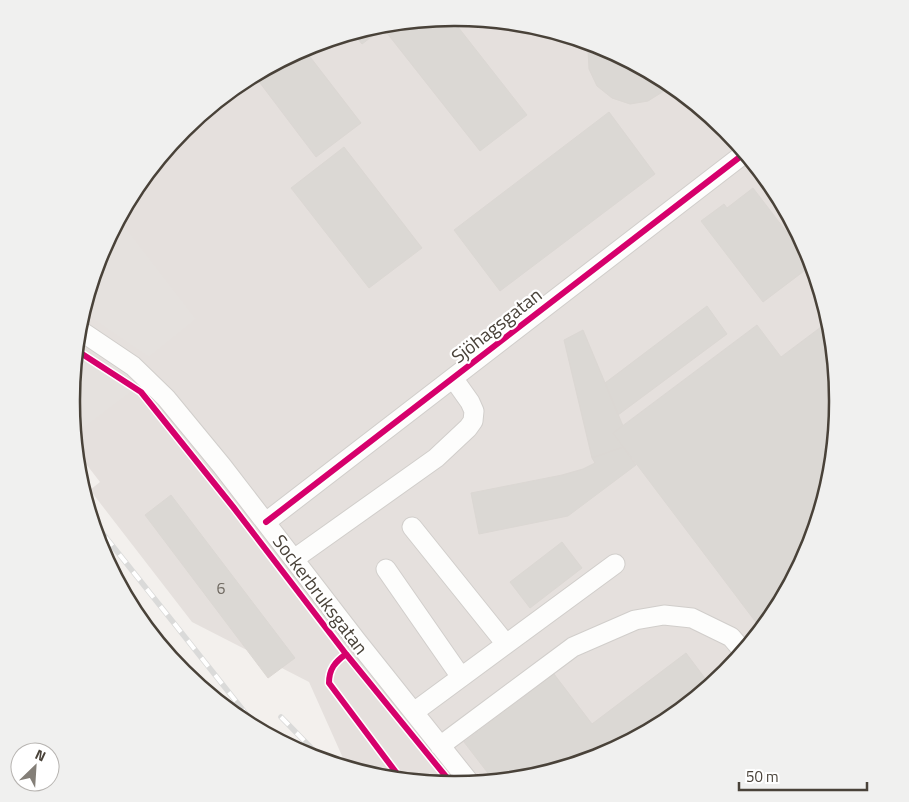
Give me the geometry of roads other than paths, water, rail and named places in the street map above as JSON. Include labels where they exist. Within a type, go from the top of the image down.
[{"type":"street","name":"Sjöhagsgatan","points":[[266,522],[739,158]]},
{"type":"street","name":"Sockerbruksgatan","points":[[86,334],[133,366],[160,392],[192,428],[464,776]]},
{"type":"street","points":[[294,558],[436,458],[468,428],[473,421],[474,411],[453,378]]},
{"type":"street","points":[[412,527],[506,644]]},
{"type":"street","points":[[414,712],[615,564]]},
{"type":"street","points":[[386,570],[461,678]]},
{"type":"street","points":[[440,746],[573,647],[635,620],[664,616],[692,618],[731,638],[738,646]]},
{"type":"railway","points":[[106,537],[244,712]]},
{"type":"railway","points":[[281,717],[310,746]]}]
